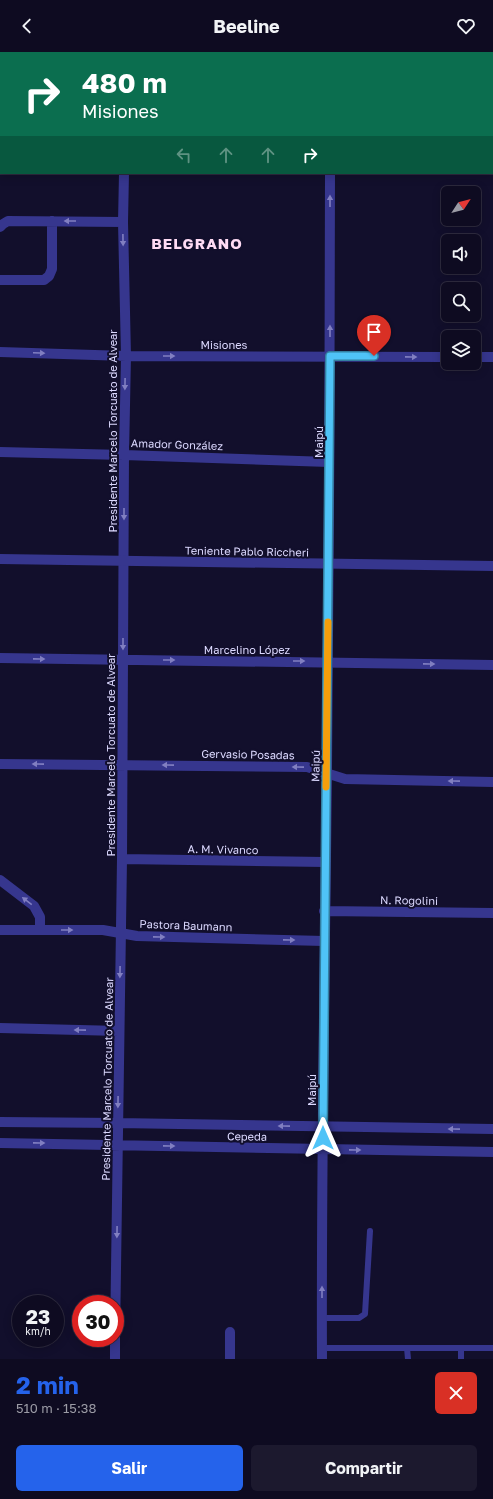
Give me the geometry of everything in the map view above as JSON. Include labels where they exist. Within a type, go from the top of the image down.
[{"type":"street","name":"Presidente Marcelo Torcuato de Alvear","points":[[116,1295],[119,1144],[126,356],[123,222],[124,174]]},
{"type":"street","name":"Maipú","points":[[322,1359],[324,911],[329,564],[330,174]]},
{"type":"street","points":[[0,227],[8,221],[123,222]]},
{"type":"street","points":[[0,280],[44,280],[49,276],[52,269],[52,221]]},
{"type":"street","name":"Misiones","points":[[0,352],[126,356],[441,357]]},
{"type":"street","points":[[481,357],[493,357]]},
{"type":"street","name":"Amador González","points":[[0,452],[329,462]]},
{"type":"street","name":"Teniente Pablo Riccheri","points":[[0,559],[493,566]]},
{"type":"street","name":"Marcelino López","points":[[0,658],[493,665]]},
{"type":"street","name":"Gervasio Posadas","points":[[0,764],[308,767],[345,779],[493,782]]},
{"type":"street","name":"A. M. Vivanco","points":[[122,859],[325,862]]},
{"type":"street","points":[[0,880],[34,906],[40,917],[40,930]]},
{"type":"street","name":"N. Rogolini","points":[[324,911],[493,913]]},
{"type":"street","name":"Pastora Baumann","points":[[0,930],[103,930],[136,936],[324,941]]},
{"type":"street","points":[[0,1028],[119,1031]]},
{"type":"street","name":"Cepeda","points":[[0,1122],[493,1129]]},
{"type":"street","name":"Cepeda","points":[[0,1142],[493,1152]]},
{"type":"street","points":[[230,1332],[230,1359]]},
{"type":"street","name":"Presidente Marcelo Torcuato de Alvear","points":[[115,1347],[115,1359]]},
{"type":"lane","points":[[322,1318],[359,1318],[365,1314],[370,1231]]},
{"type":"lane","points":[[322,1348],[493,1348]]},
{"type":"lane","points":[[407,1348],[408,1359]]},
{"type":"lane","points":[[461,1348],[461,1359]]},
{"type":"slow traffic","points":[[326,787],[328,622]]},
{"type":"district","name":"BELGRANO","points":[[197,243]]},
{"type":"route","points":[[323,1138],[330,356],[374,356]]}]
